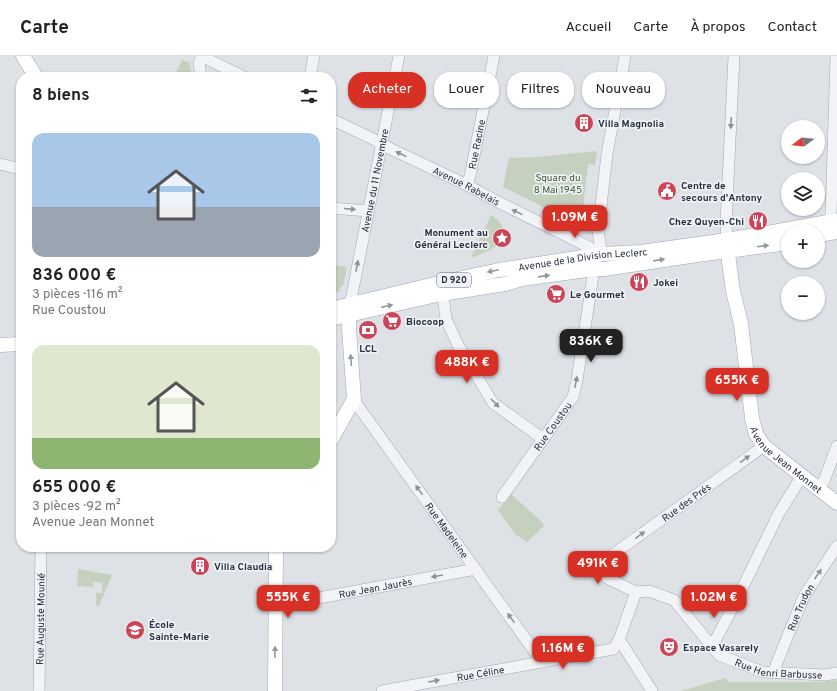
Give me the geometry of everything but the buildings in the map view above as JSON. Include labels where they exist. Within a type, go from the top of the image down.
[{"type":"main road","points":[[23,56],[33,72]]},
{"type":"main road","points":[[825,231],[834,225]]},
{"type":"main road","name":"Avenue de la Division Leclerc","points":[[586,261],[604,269],[834,225]]},
{"type":"main road","name":"Avenue de la Division Leclerc","points":[[336,316],[349,310],[440,288],[505,284],[586,261],[602,254],[727,245],[781,243]]},
{"type":"main road","name":"Avenue Jean Monnet","points":[[727,245],[733,291],[741,324],[752,418],[756,434],[764,446],[837,503]]},
{"type":"main road","name":"Avenue de la Division Leclerc","points":[[336,309],[349,310]]},
{"type":"main road","points":[[336,431],[354,399],[349,310]]},
{"type":"main road","points":[[0,345],[16,344]]},
{"type":"main road","points":[[274,691],[276,552]]},
{"type":"street","points":[[200,72],[199,63],[201,56],[234,72]]},
{"type":"street","points":[[311,72],[314,56]]},
{"type":"street","name":"Avenue du 11 Novembre","points":[[349,310],[399,56]]},
{"type":"street","name":"Rue Racine","points":[[467,185],[494,56]]},
{"type":"street","points":[[586,261],[598,232],[607,154],[625,56]]},
{"type":"street","points":[[727,245],[726,224],[734,56]]},
{"type":"street","points":[[834,225],[832,215],[836,56]]},
{"type":"street","name":"Avenue Rabelais","points":[[336,121],[467,185],[500,204],[586,261]]},
{"type":"street","points":[[0,164],[16,168]]},
{"type":"street","points":[[336,208],[368,211]]},
{"type":"street","points":[[598,232],[602,254]]},
{"type":"street","name":"Rue Coustou","points":[[502,497],[573,398],[577,380],[586,261]]},
{"type":"street","points":[[440,288],[446,319],[458,345],[493,403],[543,439]]},
{"type":"street","name":"Rue Madeleine","points":[[354,399],[542,662]]},
{"type":"street","name":"Rue des Prés","points":[[608,558],[764,446]]},
{"type":"street","points":[[818,489],[824,481],[837,446]]},
{"type":"street","points":[[710,643],[716,639],[779,513],[802,476]]},
{"type":"street","name":"Rue Trudon","points":[[774,673],[804,596],[837,546]]},
{"type":"street","name":"Rue Auguste Mounié","points":[[39,691],[41,552]]},
{"type":"street","name":"Rue Henri Barbusse","points":[[608,558],[603,566],[604,574],[607,578],[636,592],[649,591],[674,600],[719,655],[763,672],[825,675],[837,673]]},
{"type":"street","name":"Rue Jean Jaurès","points":[[275,606],[476,569]]},
{"type":"street","points":[[636,592],[619,640],[652,691]]},
{"type":"street","name":"Rue Céline","points":[[382,691],[613,649],[619,640]]},
{"type":"green space","points":[[182,60],[190,63],[191,72],[176,72]]},
{"type":"green space","name":"Square du 8 Mai 1945","points":[[597,151],[595,165],[588,164],[582,217],[570,220],[503,187],[509,158]]},
{"type":"green space","points":[[491,215],[499,221],[503,227],[504,234],[499,241],[501,242],[487,252],[471,258]]},
{"type":"green space","points":[[336,265],[347,267],[343,286],[341,286],[340,291],[336,293]]},
{"type":"green space","points":[[511,494],[542,522],[544,526],[527,542],[515,534],[498,510]]},
{"type":"green space","points":[[78,569],[112,575],[99,606],[96,605],[96,593],[102,593],[102,583],[93,582],[93,587],[77,586]]},
{"type":"green space","points":[[725,678],[729,682],[820,682],[837,680],[837,691],[681,691]]},
{"type":"place","name":"Villa Magnolia","points":[[584,123]]},
{"type":"place","name":"Centre de secours d'Antony","points":[[667,191]]},
{"type":"place","name":"Chez Quyen-Chi","points":[[758,221]]},
{"type":"place","name":"Monument au Général Leclerc","points":[[502,238]]},
{"type":"place","name":"Jokei","points":[[639,282]]},
{"type":"place","name":"Le Gourmet","points":[[556,294]]},
{"type":"place","name":"Biocoop","points":[[392,321]]},
{"type":"place","name":"LCL","points":[[368,330]]},
{"type":"place","name":"Villa Claudia","points":[[200,566]]},
{"type":"place","name":"École Sainte-Marie","points":[[135,630]]},
{"type":"place","name":"Espace Vasarely","points":[[669,647]]}]
